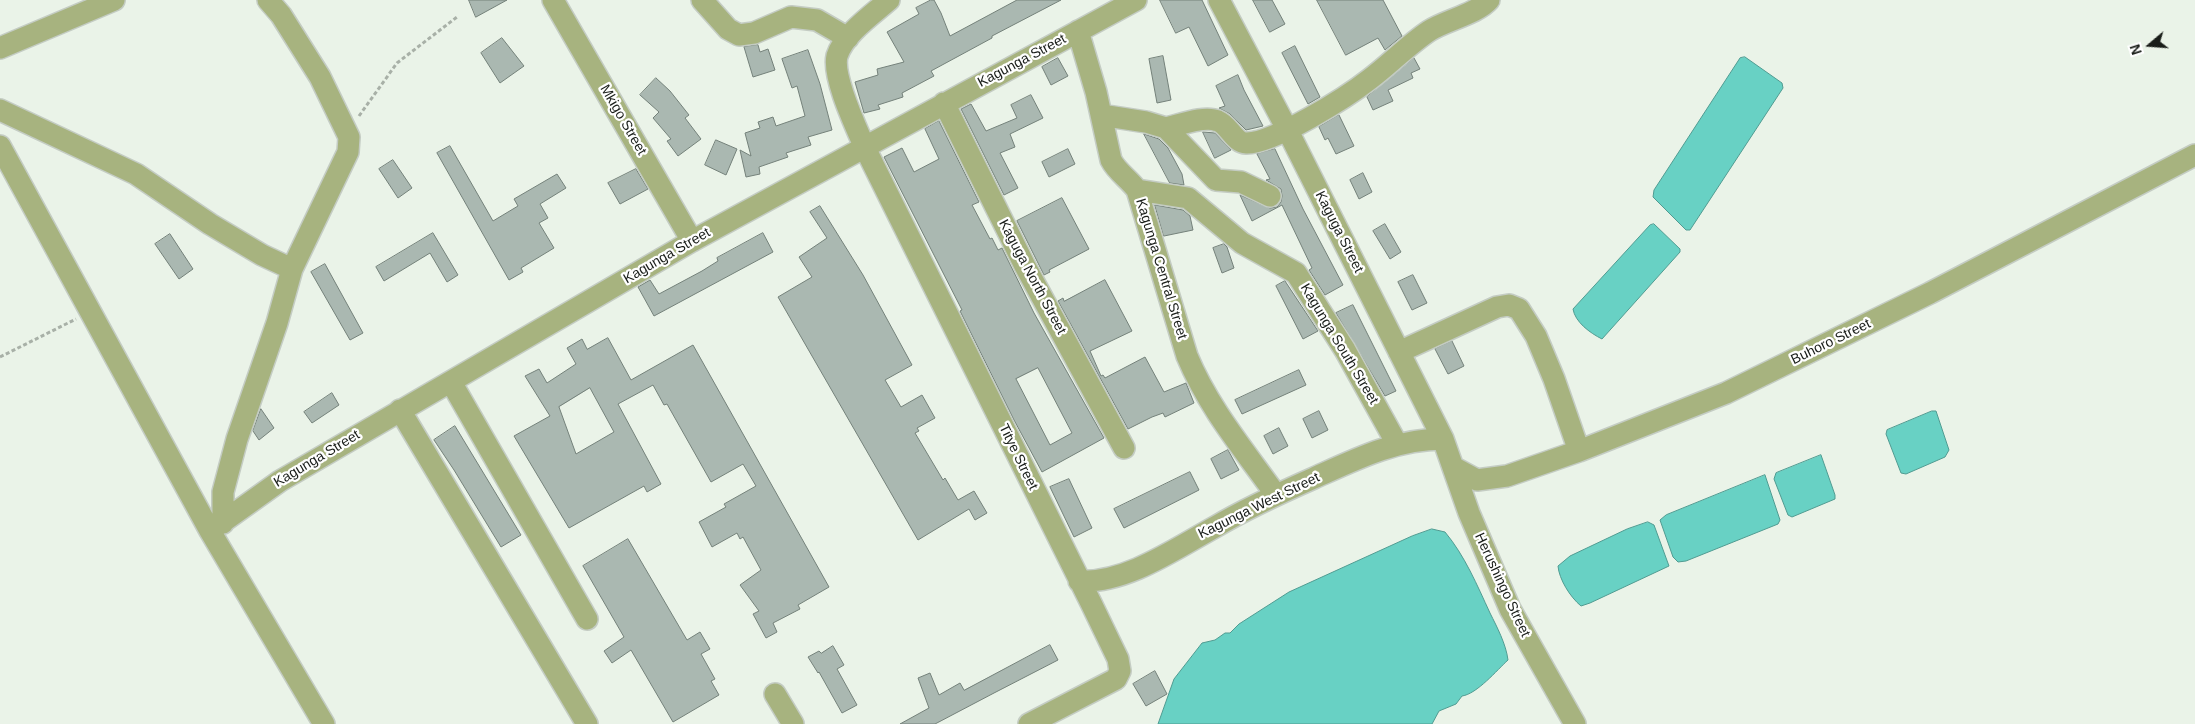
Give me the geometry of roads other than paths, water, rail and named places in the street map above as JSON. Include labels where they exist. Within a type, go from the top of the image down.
[{"type":"street","points":[[0,48],[114,0]]},
{"type":"street","points":[[217,527],[223,492],[237,439],[277,323],[292,269],[348,152],[349,137],[320,77],[281,15],[268,0]]},
{"type":"street","name":"Mkigo Street","points":[[553,0],[692,240]]},
{"type":"street","points":[[702,0],[728,29],[739,35],[754,32],[791,18],[817,20],[848,38],[888,0]]},
{"type":"street","name":"Kagunga Street","points":[[217,527],[280,481],[692,240],[1136,0]]},
{"type":"street","name":"Kaguga Street","points":[[1219,0],[1288,131],[1443,439],[1454,467]]},
{"type":"street","points":[[1100,114],[1146,122],[1166,128],[1202,120],[1216,120],[1226,126],[1239,141],[1246,144],[1288,131],[1369,80],[1426,33],[1443,22],[1473,12],[1484,6],[1489,0]]},
{"type":"street","name":"Kagunga Central Street","points":[[1078,31],[1110,160],[1114,167],[1130,180],[1137,190],[1187,356],[1197,381],[1276,495]]},
{"type":"street","name":"Titye Street","points":[[848,38],[837,57],[839,82],[865,148],[1113,650],[1120,671],[1116,679],[1029,724]]},
{"type":"street","name":"Kaguga North Street","points":[[944,103],[1025,266],[1124,448]]},
{"type":"street","points":[[0,110],[136,174],[210,224],[262,255],[292,269]]},
{"type":"street","points":[[1166,128],[1216,180],[1241,182],[1270,196]]},
{"type":"street","points":[[0,146],[91,311],[217,527],[324,724]]},
{"type":"street","name":"Buhoro Street","points":[[1454,467],[1477,480],[1507,476],[1579,451],[1726,393],[1930,293],[2195,155]]},
{"type":"street","name":"Kagunga South Street","points":[[1137,190],[1188,198],[1242,243],[1296,273],[1345,350],[1397,444]]},
{"type":"street","points":[[1399,352],[1497,307],[1509,305],[1519,309],[1536,336],[1547,362],[1579,451]]},
{"type":"street","points":[[451,382],[586,618]]},
{"type":"street","points":[[400,410],[587,724]]},
{"type":"street","name":"Kagunga West Street","points":[[1079,581],[1094,582],[1124,575],[1276,495],[1374,452],[1397,444],[1422,439],[1443,439]]},
{"type":"street","name":"Herushingo Street","points":[[1454,467],[1469,513],[1510,609],[1575,724]]},
{"type":"street","points":[[775,694],[793,724]]},
{"type":"water","points":[[1745,57],[1782,83],[1783,88],[1690,230],[1686,230],[1653,197],[1654,190],[1740,58]]},
{"type":"water","points":[[1654,224],[1680,249],[1680,252],[1602,339],[1584,327],[1574,314],[1573,309],[1650,225]]},
{"type":"water","points":[[1936,411],[1949,450],[1945,457],[1906,474],[1901,473],[1886,434],[1887,430]]},
{"type":"water","points":[[1821,455],[1835,499],[1792,517],[1788,515],[1774,479],[1776,473]]},
{"type":"water","points":[[1765,475],[1780,520],[1778,524],[1686,561],[1678,562],[1673,557],[1660,520],[1666,515]]},
{"type":"water","points":[[1648,522],[1654,525],[1669,566],[1581,606],[1566,588],[1560,576],[1558,566],[1570,556],[1627,529]]},
{"type":"water","points":[[1432,529],[1445,532],[1465,561],[1501,636],[1508,660],[1474,691],[1462,696],[1456,704],[1439,711],[1432,724],[1158,724],[1174,679],[1202,643],[1215,640],[1225,633],[1230,633],[1239,624],[1289,592],[1412,536]]}]
